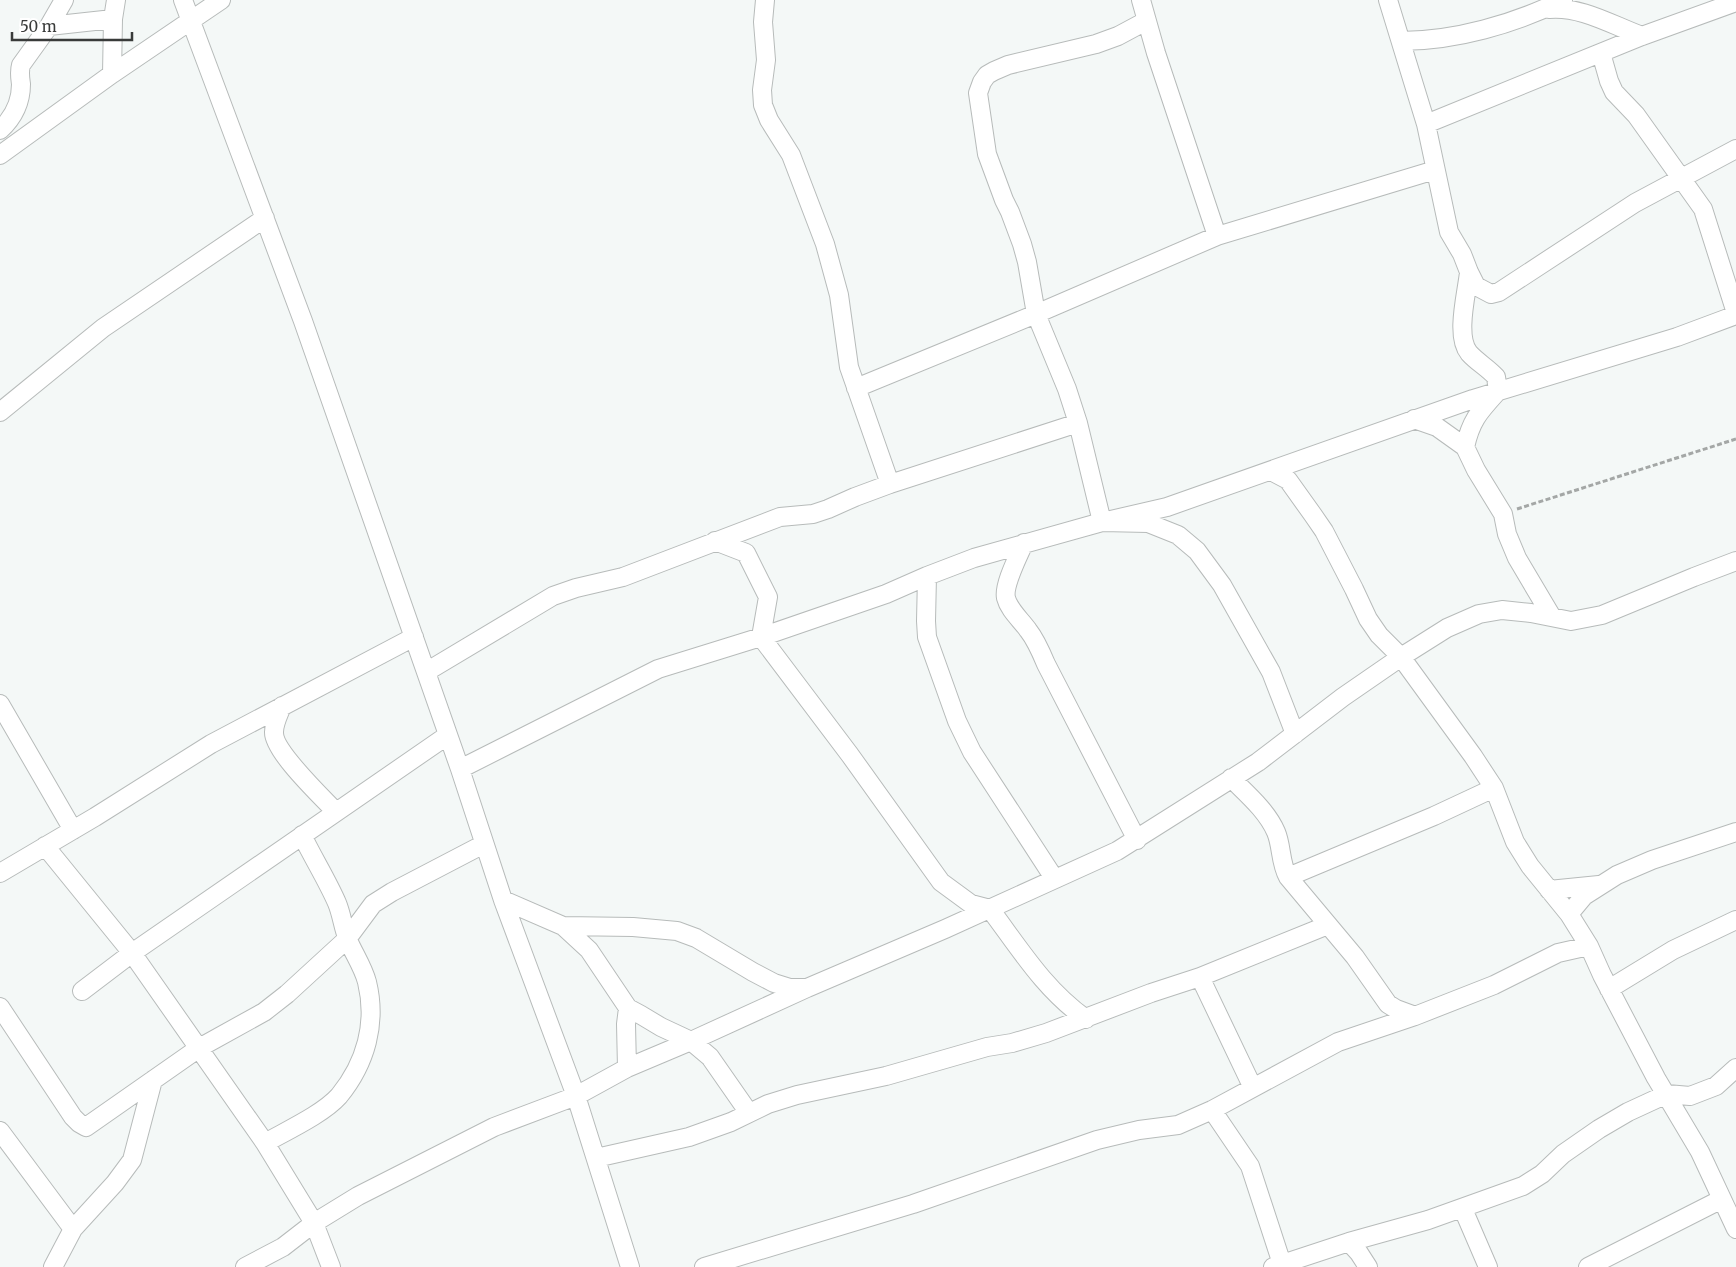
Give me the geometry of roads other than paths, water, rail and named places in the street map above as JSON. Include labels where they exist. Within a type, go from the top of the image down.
[{"type":"street","points":[[0,130],[18,106],[21,65],[49,26],[64,0]]},
{"type":"street","points":[[112,74],[113,19],[116,0]]},
{"type":"street","points":[[183,0],[303,321],[460,769],[503,900],[576,1096],[630,1267]]},
{"type":"street","points":[[0,156],[112,74],[221,0]]},
{"type":"street","points":[[765,0],[763,22],[766,60],[762,90],[763,105],[769,120],[791,155],[825,244],[839,295],[849,368],[890,484]]},
{"type":"street","points":[[1141,0],[1156,54],[1218,236]]},
{"type":"street","points":[[1388,0],[1426,124],[1449,232],[1462,254],[1468,272],[1476,286],[1483,291],[1491,294],[1499,292],[1635,203],[1736,149]]},
{"type":"street","points":[[1400,41],[1424,41],[1475,32],[1546,9],[1563,0]]},
{"type":"street","points":[[1426,124],[1642,36],[1736,2]]},
{"type":"street","points":[[1546,9],[1560,8],[1580,11],[1642,36]]},
{"type":"street","points":[[49,26],[113,19]]},
{"type":"street","points":[[1102,522],[1078,423],[1067,389],[1036,314],[1028,262],[987,154],[978,93],[987,75],[1008,65],[1096,44],[1118,36],[1146,20]]},
{"type":"street","points":[[460,769],[658,669],[761,637],[886,594],[974,558],[1167,506],[1271,471],[1414,419],[1677,336],[1736,314],[1703,209],[1636,116],[1614,92],[1601,53]]},
{"type":"street","points":[[856,388],[1218,236],[1435,170]]},
{"type":"street","points":[[0,412],[103,328],[265,218]]},
{"type":"street","points":[[1465,447],[1469,430],[1474,420],[1498,391],[1496,377],[1477,361],[1465,346],[1462,332],[1462,316],[1468,272]]},
{"type":"street","points":[[1414,419],[1437,427],[1465,447],[1476,470],[1503,514],[1507,534],[1517,558],[1552,617]]},
{"type":"street","points":[[426,672],[553,596],[576,588],[623,577],[780,517],[813,514],[890,484],[1078,423]]},
{"type":"street","points":[[1288,480],[1293,463]]},
{"type":"street","points":[[1271,471],[1288,480],[1324,531],[1368,619],[1379,635],[1401,657],[1494,788],[1515,842],[1530,866],[1569,914],[1588,946],[1656,1078],[1700,1152],[1736,1229]]},
{"type":"street","points":[[1102,522],[1148,523],[1178,535],[1197,551],[1222,584],[1270,672],[1295,734]]},
{"type":"street","points":[[715,541],[746,553],[768,597],[761,637],[941,882],[971,904],[990,909],[1041,978],[1062,1000],[1086,1019]]},
{"type":"street","points":[[1024,543],[1006,590],[1006,598],[1010,607],[1039,647],[1137,840]]},
{"type":"street","points":[[245,1267],[283,1246],[314,1223],[358,1196],[494,1127],[576,1096],[627,1068],[691,1042],[807,988],[990,909],[1054,878],[1117,851],[1258,762],[1343,697],[1447,628],[1479,614],[1502,610],[1571,621],[1602,616],[1736,561]]},
{"type":"street","points":[[927,576],[927,637],[957,721],[972,752],[1054,878]]},
{"type":"street","points":[[3,866],[46,846],[211,744],[414,637]]},
{"type":"street","points":[[0,704],[73,830]]},
{"type":"street","points":[[282,706],[274,732],[276,744],[336,812]]},
{"type":"street","points":[[82,991],[132,953],[448,735]]},
{"type":"street","points":[[1231,778],[1270,820],[1277,834],[1283,865],[1288,877],[1355,957],[1388,1004],[1415,1016]]},
{"type":"street","points":[[1288,877],[1434,816],[1494,788]]},
{"type":"street","points":[[1569,914],[1584,896],[1617,876],[1652,860],[1736,832]]},
{"type":"street","points":[[265,1143],[322,1110],[338,1097],[353,1076],[366,1052],[371,1027],[367,982],[361,965],[347,939],[337,903],[302,835]]},
{"type":"street","points":[[0,1007],[73,1116],[84,1127],[89,1126],[199,1048],[264,1012],[287,994],[347,939],[373,904],[392,892],[484,844]]},
{"type":"street","points":[[46,846],[132,953],[265,1143],[314,1223],[331,1267]]},
{"type":"street","points":[[1550,890],[1602,885]]},
{"type":"street","points":[[503,900],[562,926],[589,950],[628,1008],[691,1042],[715,1062],[749,1113]]},
{"type":"street","points":[[1610,989],[1672,950],[1736,920]]},
{"type":"street","points":[[596,1158],[689,1137],[731,1122],[768,1104],[797,1095],[886,1076],[952,1056],[1012,1043],[1046,1033],[1086,1019],[1151,992],[1200,977],[1328,925]]},
{"type":"street","points":[[562,926],[633,927],[677,931],[696,938],[774,983],[790,988],[807,988]]},
{"type":"street","points":[[704,1267],[913,1204],[1097,1140],[1139,1130],[1178,1125],[1212,1110],[1306,1061],[1338,1042],[1415,1016],[1494,985],[1558,953],[1588,946]]},
{"type":"street","points":[[1200,977],[1252,1088]]},
{"type":"street","points":[[627,1068],[626,1024],[628,1008]]},
{"type":"street","points":[[1212,1110],[1250,1166],[1277,1265],[1349,1242],[1420,1223],[1523,1186],[1542,1174],[1563,1154],[1628,1112],[1667,1094],[1690,1096],[1699,1093],[1716,1086],[1736,1068]]},
{"type":"street","points":[[53,1267],[73,1229],[115,1183],[132,1160],[153,1080]]},
{"type":"street","points":[[0,1131],[73,1229]]},
{"type":"street","points":[[1588,1267],[1722,1199]]},
{"type":"street","points":[[1463,1209],[1488,1267]]},
{"type":"street","points":[[1349,1242],[1368,1267]]}]
